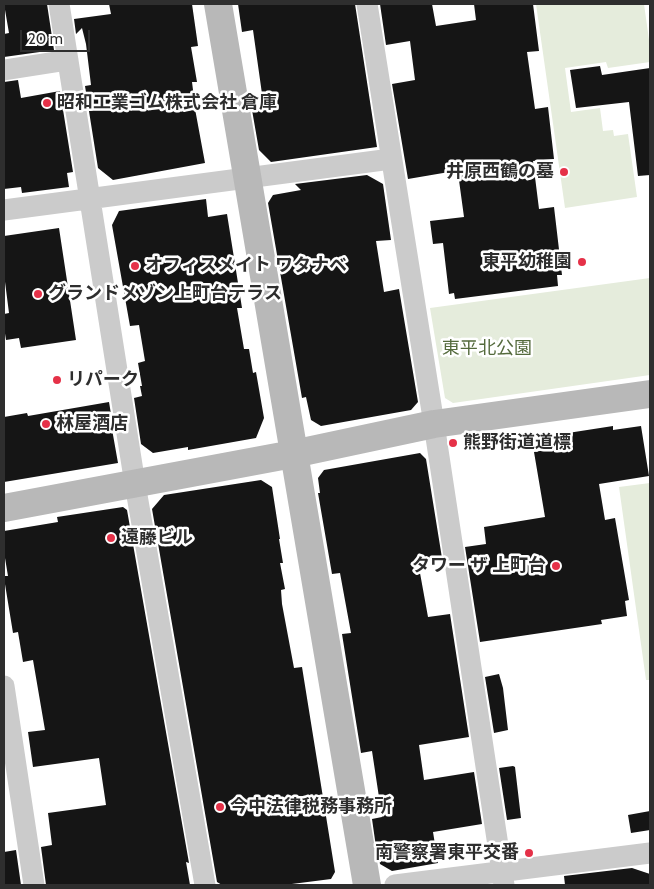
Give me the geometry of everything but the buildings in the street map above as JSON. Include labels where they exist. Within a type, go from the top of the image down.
[{"type":"street","points":[[59,4],[135,484],[205,885]]},
{"type":"street","points":[[218,4],[367,885]]},
{"type":"street","points":[[367,4],[434,424],[503,879]]},
{"type":"street","points":[[4,70],[68,60]]},
{"type":"street","points":[[4,210],[391,159]]},
{"type":"street","points":[[4,508],[293,454],[434,424],[650,394]]},
{"type":"street","points":[[4,686],[34,885]]},
{"type":"street","points":[[395,885],[503,879],[650,853]]},
{"type":"green space","points":[[536,4],[644,4],[650,47],[650,62],[608,68],[606,62],[565,68],[571,112],[600,108],[603,131],[613,130],[614,136],[628,134],[637,197],[565,208]]},
{"type":"green space","name":"東平北公園","points":[[650,278],[650,375],[453,403],[445,398],[430,308]]},
{"type":"green space","points":[[650,483],[650,680],[646,680],[619,487]]},
{"type":"place","name":"昭和工業ゴム株式会社 倉庫","points":[[47,103]]},
{"type":"place","name":"井原西鶴の墓","points":[[564,172]]},
{"type":"place","name":"東平幼稚園","points":[[582,262]]},
{"type":"place","name":"オフィスメイト ワタナベ","points":[[135,266]]},
{"type":"place","name":"グランドメゾン上町台テラス","points":[[38,294]]},
{"type":"place","name":"リパーク","points":[[57,380]]},
{"type":"place","name":"林屋酒店","points":[[46,424]]},
{"type":"place","name":"熊野街道道標","points":[[453,443]]},
{"type":"place","name":"遠藤ビル","points":[[111,538]]},
{"type":"place","name":"タワー ザ 上町台","points":[[556,566]]},
{"type":"place","name":"今中法律税務事務所","points":[[220,807]]},
{"type":"place","name":"南警察署東平交番","points":[[529,853]]}]
